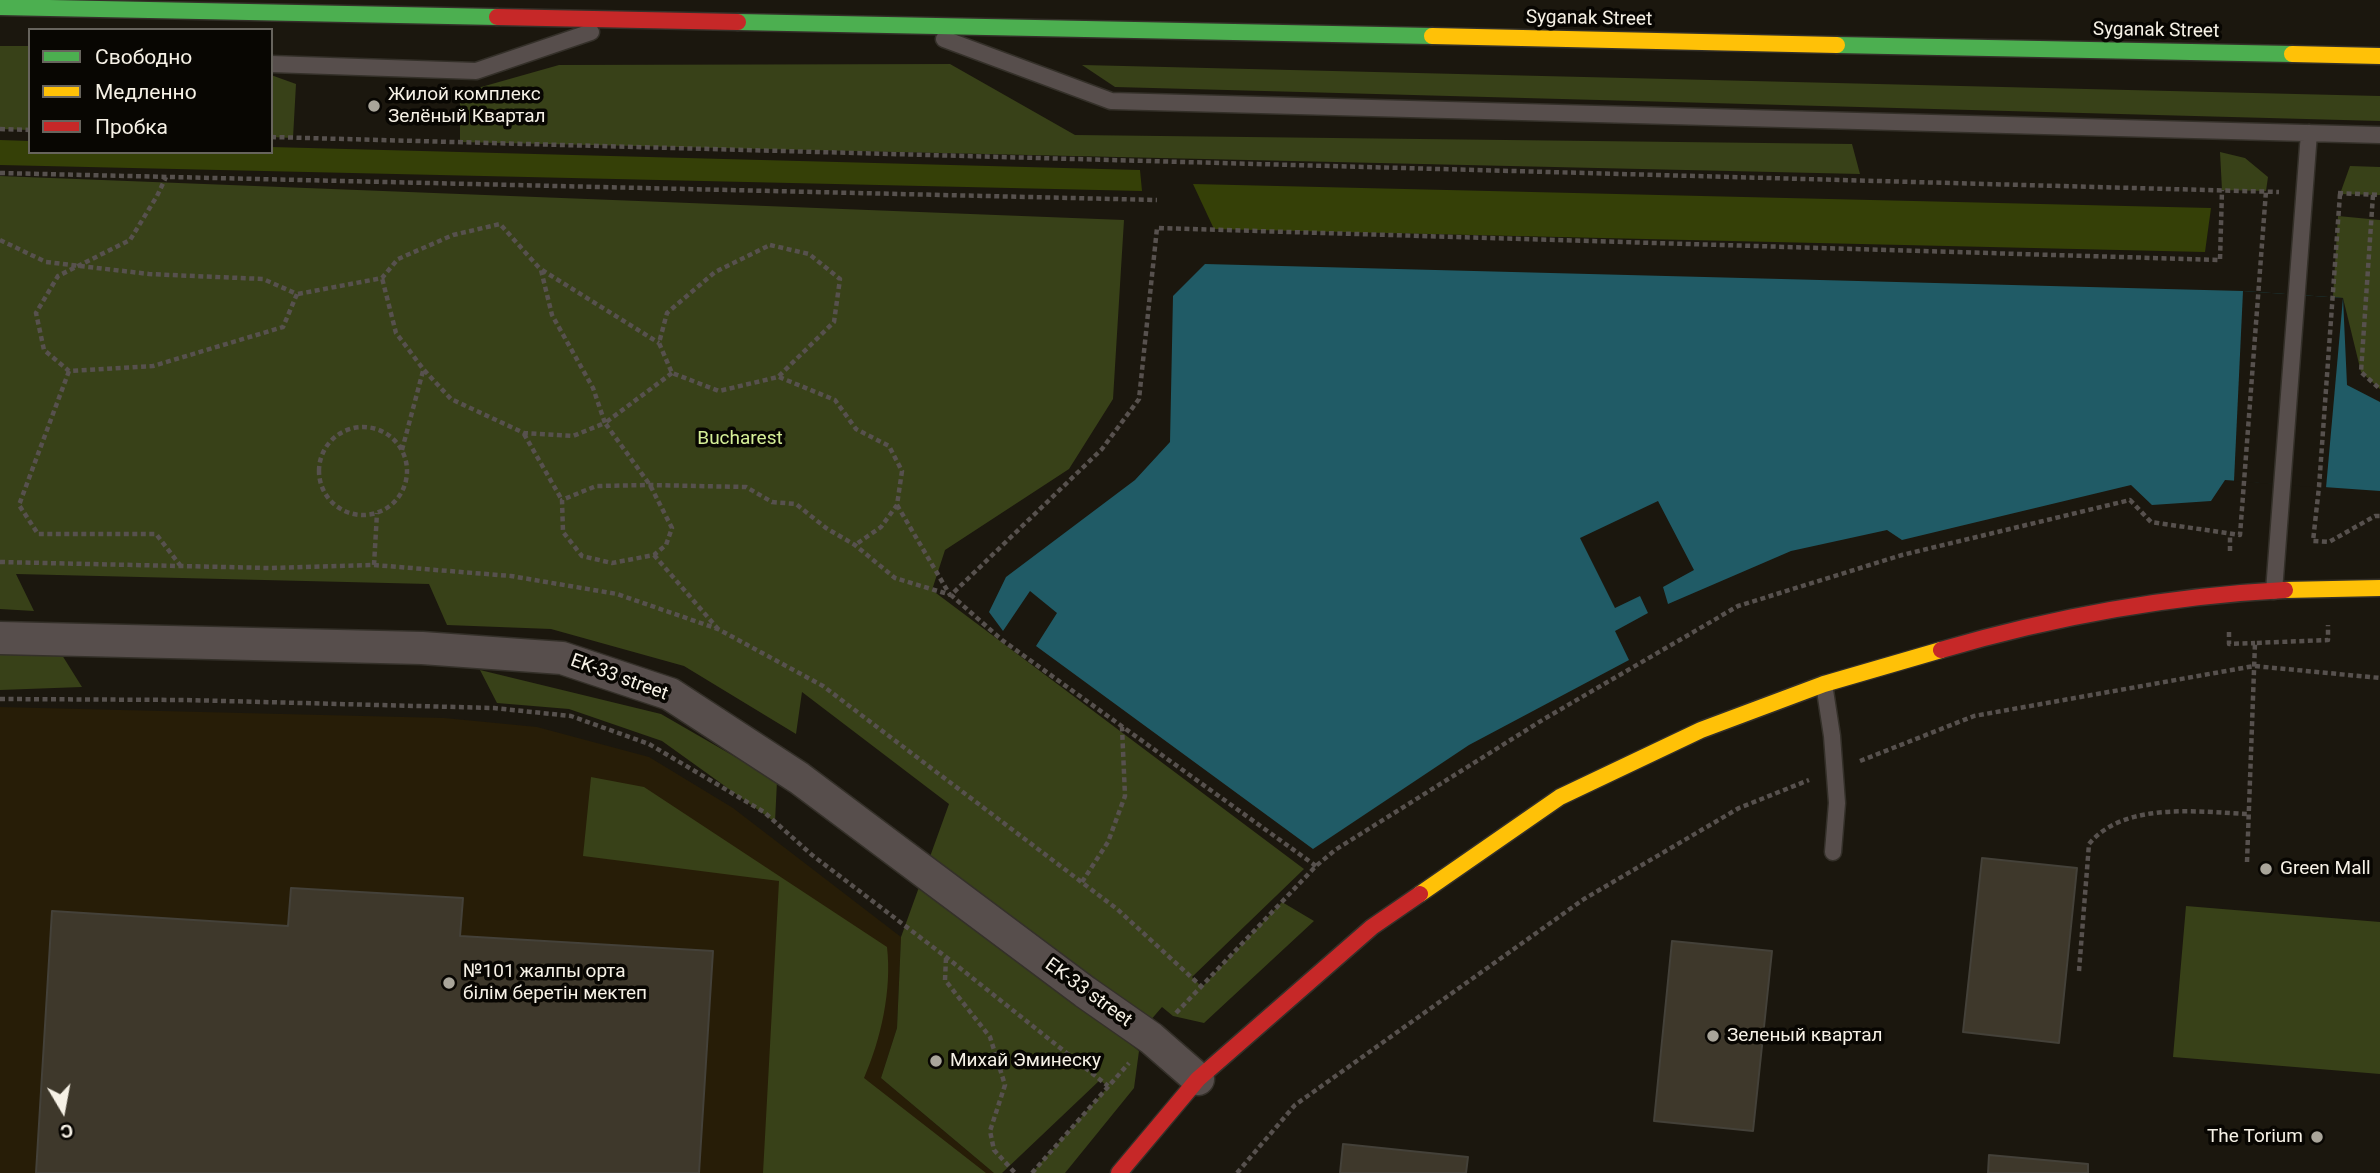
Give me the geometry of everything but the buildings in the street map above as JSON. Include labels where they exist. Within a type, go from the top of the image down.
[{"type":"main road","name":"Syganak Street","points":[[0,7],[2380,56]]},
{"type":"main road","points":[[1119,1173],[1198,1079],[1372,927],[1560,797],[1701,730],[1824,684],[1979,639],[2126,607],[2229,593],[2380,588]]},
{"type":"street","name":"EK-33 street","points":[[0,638],[422,648],[562,658],[670,694],[809,786],[1085,992],[1151,1038],[1198,1079]]},
{"type":"lane","points":[[176,11],[206,28]]},
{"type":"lane","points":[[273,64],[475,71],[625,20]]},
{"type":"lane","points":[[908,26],[1111,101],[2380,135]]},
{"type":"lane","points":[[2274,591],[2309,133]]},
{"type":"lane","points":[[1824,684],[1837,803],[1833,852]]},
{"type":"path","points":[[0,129],[28,130]]},
{"type":"path","points":[[273,137],[2279,192]]},
{"type":"path","points":[[0,173],[1157,200]]},
{"type":"path","points":[[166,176],[130,240],[58,276],[36,313],[44,350],[69,371],[153,366],[284,327],[297,294]]},
{"type":"path","points":[[951,595],[1102,449],[1139,399],[1157,228],[2220,260],[2222,190]]},
{"type":"path","points":[[1173,1016],[1316,866],[1335,850],[1544,719],[1738,606],[1902,555],[2130,500],[2151,522],[2240,535],[2266,191]]},
{"type":"path","points":[[2332,193],[2380,195]]},
{"type":"path","points":[[2340,194],[2319,487],[2312,541],[2329,542],[2375,516],[2380,516]]},
{"type":"path","points":[[2373,195],[2361,372],[2380,389]]},
{"type":"path","points":[[0,240],[46,262],[149,274],[263,279],[297,294],[382,278],[398,259],[453,235],[500,224],[541,270],[659,343],[672,373],[719,391],[778,377],[834,323],[840,279],[809,254],[770,245],[715,272],[667,313],[659,343]]},
{"type":"path","points":[[524,433],[562,500],[563,532],[582,556],[612,563],[654,555],[666,545],[672,528],[650,485],[605,423],[593,388],[552,314],[541,270]]},
{"type":"path","points":[[382,278],[396,333],[424,370],[451,399],[524,433],[573,436],[605,423],[672,373]]},
{"type":"path","points":[[402,450],[424,370]]},
{"type":"path","points":[[0,562],[180,566],[156,534],[38,534],[19,505],[69,371]]},
{"type":"path","points":[[778,377],[835,400],[856,429],[889,446],[902,471],[897,506],[881,527],[855,545]]},
{"type":"path","points":[[365,427],[380,430],[393,438],[402,450],[407,465],[407,480],[396,500],[377,513],[362,515],[347,512],[333,504],[324,491],[319,477],[320,462],[326,447],[336,436],[349,429],[365,427]]},
{"type":"path","points":[[562,500],[596,486],[746,487],[772,502],[796,504],[826,528],[855,545],[895,578],[951,595]]},
{"type":"path","points":[[897,506],[951,595],[1002,640],[1316,866]]},
{"type":"path","points":[[374,565],[377,513]]},
{"type":"path","points":[[2230,534],[2230,551]]},
{"type":"path","points":[[654,555],[718,629]]},
{"type":"path","points":[[2229,628],[2229,644],[2328,640],[2328,617]]},
{"type":"path","points":[[2247,862],[2255,643]]},
{"type":"path","points":[[1237,1173],[1295,1105],[1584,899],[1739,807],[1974,716],[2254,666],[2380,678]]},
{"type":"path","points":[[0,699],[186,700],[494,708],[571,716],[649,744],[764,812],[812,855],[1108,1086]]},
{"type":"path","points":[[1122,726],[1125,796],[1108,842],[1083,882],[1117,909],[1202,987]]},
{"type":"path","points":[[2079,971],[2089,845],[2099,833],[2125,820],[2162,811],[2248,814]]},
{"type":"path","points":[[946,957],[945,980],[990,1037],[1005,1085],[990,1131],[994,1150],[1015,1173]]},
{"type":"path","points":[[1032,1173],[1132,1060]]},
{"type":"shaded area","name":"№101 жалпы орта білім беретін мектеп","points":[[0,707],[444,718],[537,727],[649,757],[733,808],[901,937],[897,1028],[881,1078],[994,1173],[0,1173]]},
{"type":"green space","points":[[0,46],[28,46],[28,130],[0,129]]},
{"type":"green space","points":[[950,64],[1075,135],[1852,144],[1860,174],[460,142],[460,93],[559,65]]},
{"type":"green space","points":[[1082,65],[2380,96],[2380,121],[1115,87]]},
{"type":"green space","points":[[273,76],[296,84],[293,138],[273,137]]},
{"type":"green space","points":[[0,140],[28,141],[28,154],[273,154],[273,147],[1140,170],[1142,191],[0,165]]},
{"type":"green space","points":[[2220,152],[2245,158],[2268,177],[2266,191],[2222,190]]},
{"type":"green space","points":[[2350,166],[2380,167],[2380,195],[2340,194]]},
{"type":"green space","name":"Bucharest","points":[[0,176],[1124,220],[1113,399],[1069,469],[945,550],[932,590],[1304,869],[1192,977],[1202,987],[1282,902],[1314,921],[1204,1023],[1173,1016],[1162,1007],[1130,1044],[1139,1051],[1134,1088],[1065,1173],[1032,1173],[1108,1087],[1100,1080],[1002,1173],[994,1173],[881,1078],[897,1028],[901,937],[949,804],[802,692],[796,734],[684,666],[551,629],[447,625],[429,584],[16,574],[34,611],[0,609]]},
{"type":"green space","points":[[1193,184],[2211,208],[2205,252],[1214,229]]},
{"type":"green space","points":[[2338,216],[2380,220],[2380,389],[2361,372],[2343,298],[2333,297]]},
{"type":"green space","points":[[0,654],[62,655],[82,687],[0,690]]},
{"type":"green space","points":[[480,670],[661,714],[777,781],[775,822],[662,741],[569,709],[497,703]]},
{"type":"green space","points":[[591,777],[644,787],[887,947],[888,980],[884,1014],[864,1078],[986,1173],[763,1173],[779,881],[583,856]]},
{"type":"green space","points":[[2186,906],[2380,922],[2380,1074],[2173,1057]]},
{"type":"water","points":[[1205,264],[2243,291],[2343,298],[2347,385],[2380,402],[2380,491],[2225,480],[2211,501],[2152,505],[2131,485],[1902,540],[1887,530],[1791,551],[1668,604],[1663,587],[1694,570],[1658,501],[1580,538],[1615,608],[1640,596],[1648,613],[1615,631],[1629,660],[1469,745],[1313,849],[1036,646],[1057,613],[1030,591],[1003,631],[989,612],[1006,577],[1135,480],[1170,442],[1173,296]]},
{"type":"pier","points":[[2243,291],[2343,298],[2326,488],[2234,481]]},
{"type":"traffic: fast","points":[[0,7],[497,17]]},
{"type":"traffic: fast","points":[[738,22],[1432,36]]},
{"type":"traffic: fast","points":[[1837,45],[2292,54]]},
{"type":"traffic: slow","points":[[1432,36],[1837,45]]},
{"type":"traffic: slow","points":[[2292,54],[2380,56]]},
{"type":"traffic: slow","points":[[2285,590],[2380,588]]},
{"type":"traffic: slow","points":[[1420,894],[1560,797],[1701,730],[1824,684],[1941,650]]},
{"type":"traffic: jam","points":[[497,17],[738,22]]},
{"type":"traffic: jam","points":[[1941,650],[2068,618],[2112,610],[2198,597],[2285,590]]},
{"type":"traffic: jam","points":[[1119,1173],[1198,1079],[1372,927],[1420,894]]},
{"type":"place","name":"Жилой комплекс Зелёный Квартал","points":[[374,106]]},
{"type":"place","name":"Green Mall","points":[[2266,869]]},
{"type":"place","name":"№101 жалпы орта білім беретін мектеп","points":[[449,983]]},
{"type":"place","name":"Зеленый квартал","points":[[1713,1036]]},
{"type":"place","name":"Михай Эминеску","points":[[936,1061]]},
{"type":"place","name":"The Torium","points":[[2317,1137]]}]
